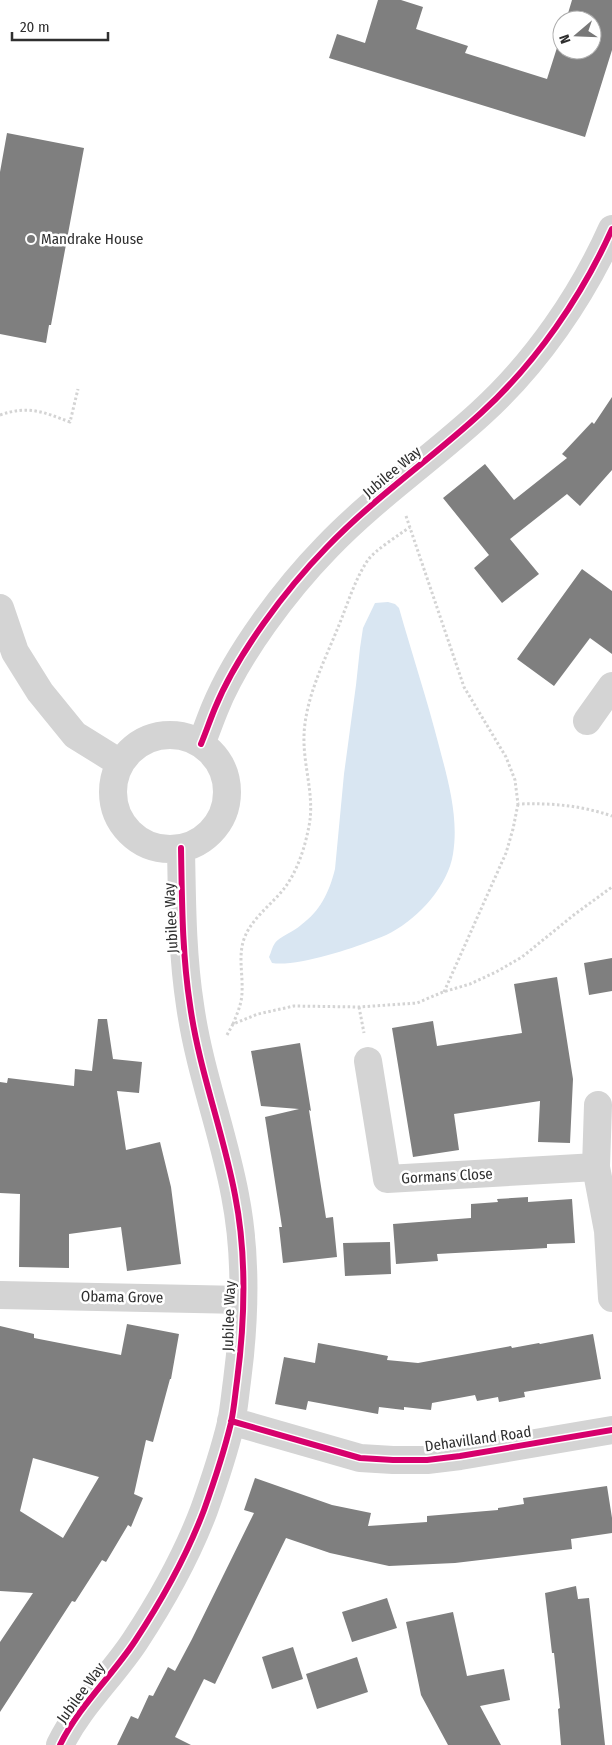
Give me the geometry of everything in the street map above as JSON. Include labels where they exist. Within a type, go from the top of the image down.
[{"type":"street","name":"Jubilee Way","points":[[201,744],[215,707],[238,664],[272,613],[296,582],[326,548],[359,516],[482,412],[512,381],[564,314],[612,229]]},
{"type":"street","points":[[0,608],[15,652],[40,692],[75,735],[120,763]]},
{"type":"street","points":[[587,721],[612,686]]},
{"type":"street","points":[[180,735],[201,744],[218,760],[226,780],[226,803],[218,824],[202,840],[181,848],[160,848],[139,840],[123,825],[114,805],[113,784],[120,763],[136,746],[157,736],[180,735]]},
{"type":"street","name":"Jubilee Way","points":[[60,1745],[85,1705],[134,1642],[180,1562],[204,1510],[231,1421],[240,1358],[243,1300],[242,1248],[236,1197],[226,1149],[203,1069],[189,996],[182,926],[181,848]]},
{"type":"street","name":"Gormans Close","points":[[368,1061],[387,1179],[596,1167]]},
{"type":"street","points":[[598,1105],[596,1167],[608,1231],[612,1298]]},
{"type":"street","name":"Obama Grove","points":[[0,1294],[243,1300]]},
{"type":"street","name":"Dehavilland Road","points":[[231,1421],[360,1458],[393,1460],[427,1460],[460,1456],[612,1430]]},
{"type":"path","points":[[0,414],[38,410],[70,422],[78,389]]},
{"type":"path","points":[[396,485],[464,687],[506,757],[516,780],[518,804],[506,853],[443,992]]},
{"type":"path","points":[[203,1069],[221,1045],[239,1010],[242,993],[241,954],[243,941],[248,930],[286,886],[296,867],[308,831],[311,798],[304,736],[306,714],[320,672],[358,579],[370,558],[410,527]]},
{"type":"path","points":[[518,804],[548,803],[569,805],[612,816]]},
{"type":"path","points":[[233,1024],[276,1009],[294,1006],[359,1007],[417,1003],[443,992],[470,984],[522,957],[612,887]]},
{"type":"shaded area","points":[[388,602],[395,604],[399,608],[446,772],[452,799],[455,827],[450,866],[439,889],[431,899],[412,918],[392,932],[361,945],[322,957],[294,963],[272,963],[269,957],[275,943],[308,920],[323,901],[333,878],[363,628],[375,603]]},
{"type":"building","points":[[378,0],[401,0],[423,7],[416,29],[468,46],[465,53],[547,79],[553,60],[602,60],[602,10],[569,10],[572,0],[612,0],[612,50],[585,137],[329,58],[337,34],[365,43]]},
{"type":"building","name":"Mandrake House","points":[[7,133],[84,148],[46,343],[0,334],[0,172]]},
{"type":"building","points":[[612,397],[612,470],[580,506],[567,494],[510,539],[539,574],[502,603],[474,568],[489,555],[443,498],[485,464],[514,500],[567,458],[562,454],[592,422],[594,424]]},
{"type":"building","points":[[582,569],[612,591],[612,654],[590,638],[554,686],[517,659]]},
{"type":"building","points":[[612,958],[612,991],[589,995],[584,963]]},
{"type":"building","points":[[557,977],[573,1079],[570,1143],[538,1142],[540,1101],[454,1114],[459,1150],[413,1157],[392,1028],[433,1021],[437,1046],[522,1033],[514,984]]},
{"type":"building","points":[[98,1019],[107,1019],[113,1059],[142,1062],[139,1093],[117,1091],[126,1150],[160,1142],[171,1187],[181,1264],[127,1271],[121,1227],[69,1234],[69,1268],[19,1267],[20,1194],[0,1193],[0,1082],[7,1083],[8,1078],[74,1086],[75,1069],[92,1071]]},
{"type":"building","points":[[300,1043],[326,1218],[333,1217],[337,1257],[283,1263],[279,1227],[282,1227],[265,1117],[299,1109],[261,1106],[251,1051]]},
{"type":"building","points":[[528,1197],[528,1202],[572,1199],[575,1243],[547,1244],[547,1248],[437,1254],[438,1261],[396,1264],[393,1224],[471,1218],[471,1204],[498,1202],[497,1199]]},
{"type":"building","points":[[390,1242],[391,1274],[345,1276],[343,1243]]},
{"type":"building","points":[[127,1324],[179,1334],[171,1379],[153,1442],[146,1440],[134,1494],[143,1498],[131,1527],[128,1525],[106,1562],[102,1560],[75,1602],[72,1601],[0,1712],[0,1642],[33,1593],[0,1591],[0,1326],[34,1334],[34,1338],[121,1355]],"holes":[[[33,1458],[99,1477],[63,1538],[20,1511]]]},
{"type":"building","points":[[593,1334],[601,1379],[524,1392],[525,1397],[499,1402],[498,1397],[477,1401],[475,1395],[432,1403],[431,1410],[404,1407],[404,1410],[379,1407],[378,1414],[308,1401],[306,1410],[275,1404],[284,1357],[315,1363],[318,1343],[388,1356],[387,1360],[418,1363],[511,1346],[512,1348],[540,1344]]},
{"type":"building","points":[[255,1478],[332,1505],[371,1513],[368,1526],[427,1522],[427,1516],[498,1510],[498,1508],[524,1504],[523,1498],[607,1486],[612,1518],[612,1533],[571,1539],[572,1549],[455,1563],[389,1566],[330,1553],[286,1538],[215,1684],[204,1679],[175,1737],[191,1745],[117,1745],[131,1716],[138,1719],[149,1695],[153,1696],[168,1667],[175,1671],[192,1639],[254,1513],[244,1510]]},
{"type":"building","points":[[576,1586],[578,1599],[589,1598],[605,1745],[561,1745],[558,1709],[560,1708],[545,1593]]},
{"type":"building","points":[[387,1598],[397,1628],[352,1642],[342,1612]]},
{"type":"building","points":[[453,1612],[467,1676],[504,1669],[510,1700],[480,1706],[501,1745],[448,1745],[421,1695],[406,1622]]},
{"type":"building","points":[[293,1647],[303,1679],[272,1689],[262,1657]]},
{"type":"building","points":[[357,1657],[368,1692],[317,1709],[306,1674]]},
{"type":"cycle path","points":[[201,744],[224,687],[249,644],[279,602],[311,564],[345,529],[481,413],[520,373],[539,350],[572,303],[587,279],[612,229]]},
{"type":"cycle path","points":[[60,1745],[76,1717],[135,1641],[155,1610],[182,1560],[204,1510],[222,1456],[234,1407],[242,1335],[244,1288],[242,1241],[230,1171],[199,1053],[190,1005],[184,946],[181,848]]},
{"type":"cycle path","points":[[231,1421],[360,1458],[393,1460],[427,1460],[460,1456],[612,1430]]},
{"type":"place","name":"Mandrake House","points":[[31,239]]}]
